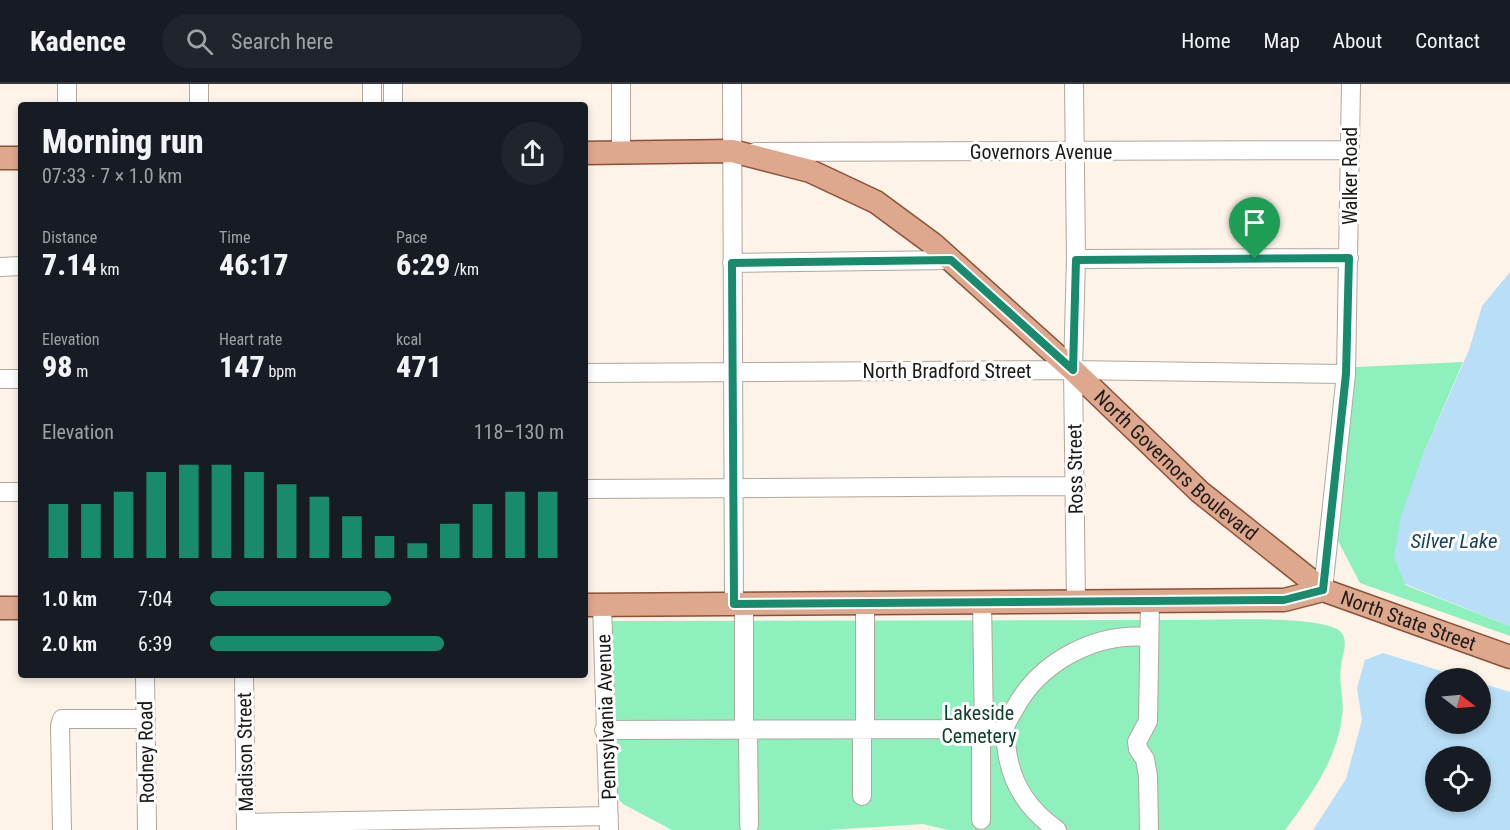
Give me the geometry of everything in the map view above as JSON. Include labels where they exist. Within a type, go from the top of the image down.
[{"type":"main road","name":"North Governors Boulevard","points":[[588,153],[732,151],[778,161],[846,186],[904,220],[1073,370],[1200,492],[1323,590]]},
{"type":"main road","points":[[0,158],[18,158]]},
{"type":"main road","name":"North State Street","points":[[594,604],[1284,600],[1323,590],[1510,657]]},
{"type":"main road","points":[[0,608],[18,608]]},
{"type":"street","points":[[67,84],[67,102]]},
{"type":"street","points":[[199,84],[199,102]]},
{"type":"street","points":[[372,84],[372,102]]},
{"type":"street","points":[[393,84],[393,102]]},
{"type":"street","points":[[621,84],[621,152]]},
{"type":"street","points":[[732,84],[733,488],[749,825]]},
{"type":"street","name":"Ross Street","points":[[1074,84],[1076,260],[1073,370],[1076,602]]},
{"type":"street","name":"Walker Road","points":[[1323,590],[1346,374],[1351,84]]},
{"type":"street","name":"Governors Avenue","points":[[732,151],[1350,150]]},
{"type":"street","points":[[1076,260],[1349,258]]},
{"type":"street","points":[[732,263],[951,260]]},
{"type":"street","points":[[0,267],[18,266]]},
{"type":"street","name":"North Bradford Street","points":[[588,373],[1073,370],[1346,374]]},
{"type":"street","points":[[0,379],[18,379]]},
{"type":"street","points":[[588,489],[1076,486]]},
{"type":"street","points":[[0,492],[18,492]]},
{"type":"street","points":[[981,820],[982,602]]},
{"type":"street","points":[[1149,830],[1148,776],[1145,759],[1138,749],[1137,742],[1148,721],[1150,602]]},
{"type":"street","points":[[862,796],[866,603]]},
{"type":"street","name":"Pennsylvania Avenue","points":[[594,604],[609,823]]},
{"type":"street","points":[[1057,830],[1034,811],[1012,776],[1004,734],[1022,695],[1050,665],[1076,651],[1127,637],[1149,637]]},
{"type":"street","name":"Rodney Road","points":[[145,678],[147,830]]},
{"type":"street","name":"Madison Street","points":[[244,678],[246,827]]},
{"type":"street","points":[[62,830],[60,726],[62,719],[146,719]]},
{"type":"street","points":[[604,730],[982,729],[1004,734]]},
{"type":"street","points":[[246,827],[609,823]]},
{"type":"green space","points":[[1463,362],[1422,457],[1405,585],[1510,626],[1510,636],[1360,583],[1338,541],[1356,367]]},
{"type":"green space","name":"Lakeside Cemetery","points":[[1262,619],[1306,622],[1337,629],[1344,637],[1345,646],[1340,673],[1343,711],[1339,733],[1321,777],[1285,830],[948,830],[923,824],[828,830],[672,830],[623,804],[615,796],[612,621]]},
{"type":"water","name":"Silver Lake","points":[[1510,272],[1510,626],[1405,584],[1394,558],[1401,516],[1422,457],[1469,350],[1482,306]]},
{"type":"water","points":[[1383,653],[1432,668],[1425,668],[1425,734],[1491,734],[1491,686],[1510,692],[1510,830],[1313,830],[1346,779],[1362,720],[1357,688],[1365,660]]},
{"type":"route","points":[[1349,258],[1346,374],[1323,590],[1284,600],[734,604],[732,263],[951,260],[1073,370],[1076,260],[1255,259],[1349,258]]}]
